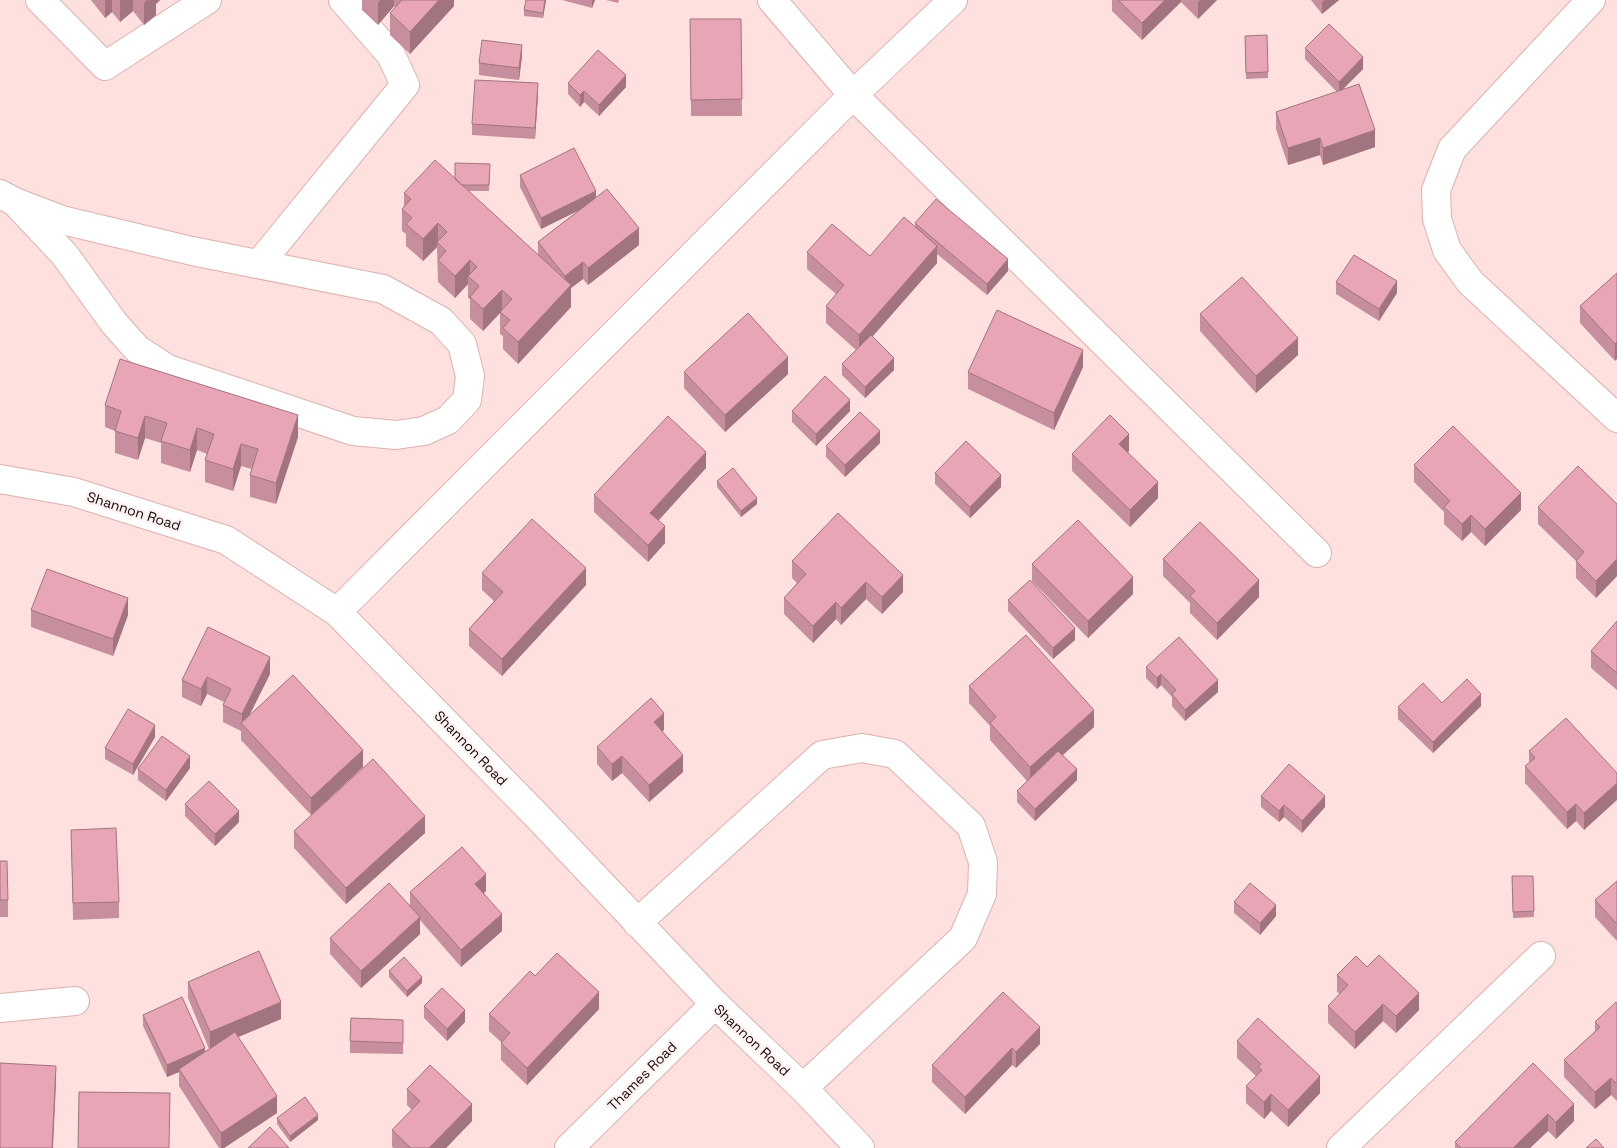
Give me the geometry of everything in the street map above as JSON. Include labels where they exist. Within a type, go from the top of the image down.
[{"type":"street","points":[[40,0],[105,66],[207,0]]},
{"type":"street","points":[[259,264],[405,85],[391,55],[343,0]]},
{"type":"street","points":[[772,0],[854,95],[1317,553]]},
{"type":"street","points":[[337,612],[854,95],[954,0]]},
{"type":"street","points":[[1591,0],[1452,149],[1436,190],[1438,219],[1447,250],[1470,282],[1617,418]]},
{"type":"street","points":[[7,198],[62,220],[192,251],[383,290],[441,321],[462,344],[470,376],[467,400],[448,420],[424,431],[396,435],[353,431],[168,369],[137,349],[114,323],[64,254],[7,198]]},
{"type":"street","name":"Shannon Road","points":[[0,479],[74,492],[226,540],[337,612],[538,817],[715,1004],[803,1088],[860,1148]]},
{"type":"street","points":[[637,923],[822,756],[862,748],[895,754],[932,786],[972,826],[983,862],[982,894],[963,938],[803,1088]]},
{"type":"street","points":[[1341,1148],[1541,956]]},
{"type":"street","points":[[0,1008],[75,1001]]},
{"type":"street","name":"Thames Road","points":[[569,1148],[715,1004]]},
{"type":"building","points":[[402,0],[439,0],[410,32],[390,13]]},
{"type":"building","points":[[526,0],[545,0],[543,13],[524,10]]},
{"type":"building","points":[[1118,0],[1165,0],[1142,23]]},
{"type":"building","points":[[690,19],[741,19],[742,99],[691,100]]},
{"type":"building","points":[[1329,24],[1363,57],[1339,82],[1305,48]]},
{"type":"building","points":[[1267,35],[1268,72],[1246,73],[1245,36]]},
{"type":"building","points":[[482,40],[522,45],[519,68],[479,63]]},
{"type":"building","points":[[598,50],[626,75],[599,105],[584,91],[580,95],[568,83]]},
{"type":"building","points":[[475,80],[538,83],[535,128],[472,124]]},
{"type":"building","points":[[1359,84],[1375,130],[1323,148],[1320,138],[1288,148],[1276,112]]},
{"type":"building","points":[[574,148],[596,191],[541,218],[520,175]]},
{"type":"building","points":[[435,160],[571,285],[518,342],[503,328],[510,320],[500,312],[512,299],[502,290],[483,309],[470,297],[479,286],[468,276],[477,267],[470,260],[455,276],[438,260],[446,251],[437,242],[447,232],[438,223],[423,239],[406,224],[412,218],[402,209],[411,199],[404,193]]},
{"type":"building","points":[[455,163],[490,164],[489,185],[462,185],[455,179]]},
{"type":"building","points":[[607,189],[639,228],[588,268],[583,262],[565,276],[538,242]]},
{"type":"building","points":[[936,199],[1008,259],[987,284],[915,223]]},
{"type":"building","points":[[904,217],[937,246],[859,335],[826,306],[844,285],[807,252],[832,224],[870,256]]},
{"type":"building","points":[[1354,255],[1397,281],[1379,309],[1336,282]]},
{"type":"building","points":[[1617,273],[1617,342],[1615,344],[1580,306]]},
{"type":"building","points":[[1242,277],[1298,338],[1256,376],[1200,314]]},
{"type":"building","points":[[997,310],[1083,350],[1054,413],[968,372]]},
{"type":"building","points":[[748,313],[788,357],[725,415],[684,372]]},
{"type":"building","points":[[871,335],[894,358],[865,387],[842,364]]},
{"type":"building","points":[[120,359],[298,415],[276,483],[250,475],[258,449],[241,444],[233,469],[205,460],[214,434],[197,428],[190,450],[161,441],[167,423],[145,416],[138,438],[115,431],[121,411],[105,405]]},
{"type":"building","points":[[825,376],[850,400],[816,434],[792,411]]},
{"type":"building","points":[[860,412],[880,431],[845,465],[826,446]]},
{"type":"building","points":[[1110,415],[1129,434],[1119,444],[1158,482],[1130,510],[1072,454]]},
{"type":"building","points":[[668,416],[706,452],[650,513],[665,526],[648,545],[594,495]]},
{"type":"building","points":[[1453,426],[1521,493],[1485,529],[1471,515],[1462,524],[1444,507],[1450,501],[1414,465]]},
{"type":"building","points":[[966,441],[1001,475],[970,507],[935,473]]},
{"type":"building","points":[[1578,466],[1617,504],[1617,559],[1596,581],[1576,561],[1584,552],[1538,507]]},
{"type":"building","points":[[733,468],[757,498],[741,511],[717,481]]},
{"type":"building","points":[[838,513],[903,575],[882,597],[866,582],[841,608],[836,602],[813,626],[784,598],[806,574],[792,561]]},
{"type":"building","points":[[532,519],[586,568],[502,659],[469,629],[503,592],[482,573]]},
{"type":"building","points":[[1078,520],[1133,577],[1088,621],[1032,564]]},
{"type":"building","points":[[1200,522],[1259,580],[1217,623],[1190,596],[1195,591],[1163,559]]},
{"type":"building","points":[[47,569],[128,598],[113,639],[31,610]]},
{"type":"building","points":[[1030,580],[1075,628],[1053,648],[1008,600]]},
{"type":"building","points":[[1617,621],[1617,673],[1591,651]]},
{"type":"building","points":[[208,627],[270,657],[242,714],[223,705],[231,689],[207,677],[201,689],[182,680]]},
{"type":"building","points":[[1026,635],[1094,710],[1030,767],[990,723],[996,717],[969,686]]},
{"type":"building","points":[[1179,637],[1218,680],[1185,710],[1172,694],[1176,690],[1161,674],[1157,678],[1146,667]]},
{"type":"building","points":[[293,675],[363,750],[311,798],[241,723]]},
{"type":"building","points":[[1467,679],[1481,694],[1433,742],[1398,707],[1423,683],[1442,703]]},
{"type":"building","points":[[651,698],[664,713],[654,722],[683,755],[649,785],[622,756],[612,764],[597,747]]},
{"type":"building","points":[[128,709],[155,725],[133,764],[105,748]]},
{"type":"building","points":[[1566,718],[1617,773],[1617,783],[1584,813],[1576,804],[1567,812],[1525,766],[1535,758],[1529,751]]},
{"type":"building","points":[[162,736],[190,756],[166,790],[138,769]]},
{"type":"building","points":[[1058,751],[1077,769],[1035,809],[1017,791]]},
{"type":"building","points":[[373,759],[425,816],[346,888],[294,831]]},
{"type":"building","points":[[1289,764],[1325,796],[1302,821],[1284,805],[1279,811],[1261,796]]},
{"type":"building","points":[[209,781],[239,811],[215,834],[185,804]]},
{"type":"building","points":[[116,828],[119,902],[73,903],[71,830]]},
{"type":"building","points":[[462,847],[486,874],[475,884],[502,914],[461,950],[410,892]]},
{"type":"building","points":[[0,861],[7,861],[8,900],[0,900]]},
{"type":"building","points":[[1512,876],[1533,876],[1534,911],[1513,912]]},
{"type":"building","points":[[1617,881],[1617,924],[1595,900]]},
{"type":"building","points":[[389,883],[420,917],[361,971],[330,938]]},
{"type":"building","points":[[1250,883],[1276,905],[1260,923],[1234,902]]},
{"type":"building","points":[[259,951],[281,1002],[210,1032],[188,982]]},
{"type":"building","points":[[557,953],[599,992],[527,1068],[501,1043],[510,1033],[489,1014],[530,971],[535,976]]},
{"type":"building","points":[[1379,955],[1419,993],[1396,1016],[1383,1004],[1355,1032],[1328,1006],[1348,985],[1337,975],[1356,956],[1367,967]]},
{"type":"building","points":[[404,957],[422,977],[407,991],[389,971]]},
{"type":"building","points":[[442,988],[465,1010],[447,1029],[424,1006]]},
{"type":"building","points":[[1003,992],[1040,1027],[1016,1052],[1012,1048],[965,1097],[932,1065]]},
{"type":"building","points":[[182,997],[205,1048],[167,1065],[143,1015]]},
{"type":"building","points":[[1616,1002],[1617,1084],[1611,1078],[1595,1092],[1564,1060],[1600,1027],[1595,1022]]},
{"type":"building","points":[[351,1018],[403,1020],[403,1043],[350,1041]]},
{"type":"building","points":[[1258,1018],[1320,1076],[1288,1110],[1271,1094],[1264,1102],[1246,1086],[1262,1070],[1258,1067],[1261,1064],[1237,1041]]},
{"type":"building","points":[[235,1032],[277,1096],[221,1133],[179,1069]]},
{"type":"building","points":[[0,1063],[56,1066],[52,1148],[0,1148]]},
{"type":"building","points":[[1533,1063],[1574,1104],[1556,1122],[1548,1114],[1513,1148],[1461,1148],[1455,1142]]},
{"type":"building","points":[[430,1065],[472,1104],[429,1148],[411,1148],[392,1130],[420,1101],[407,1089]]},
{"type":"building","points":[[79,1092],[170,1093],[169,1148],[78,1148]]},
{"type":"building","points":[[305,1097],[318,1115],[290,1136],[277,1118]]},
{"type":"building","points":[[270,1127],[289,1148],[248,1148]]},
{"type":"building","points":[[1596,1139],[1604,1148],[1586,1148]]}]
